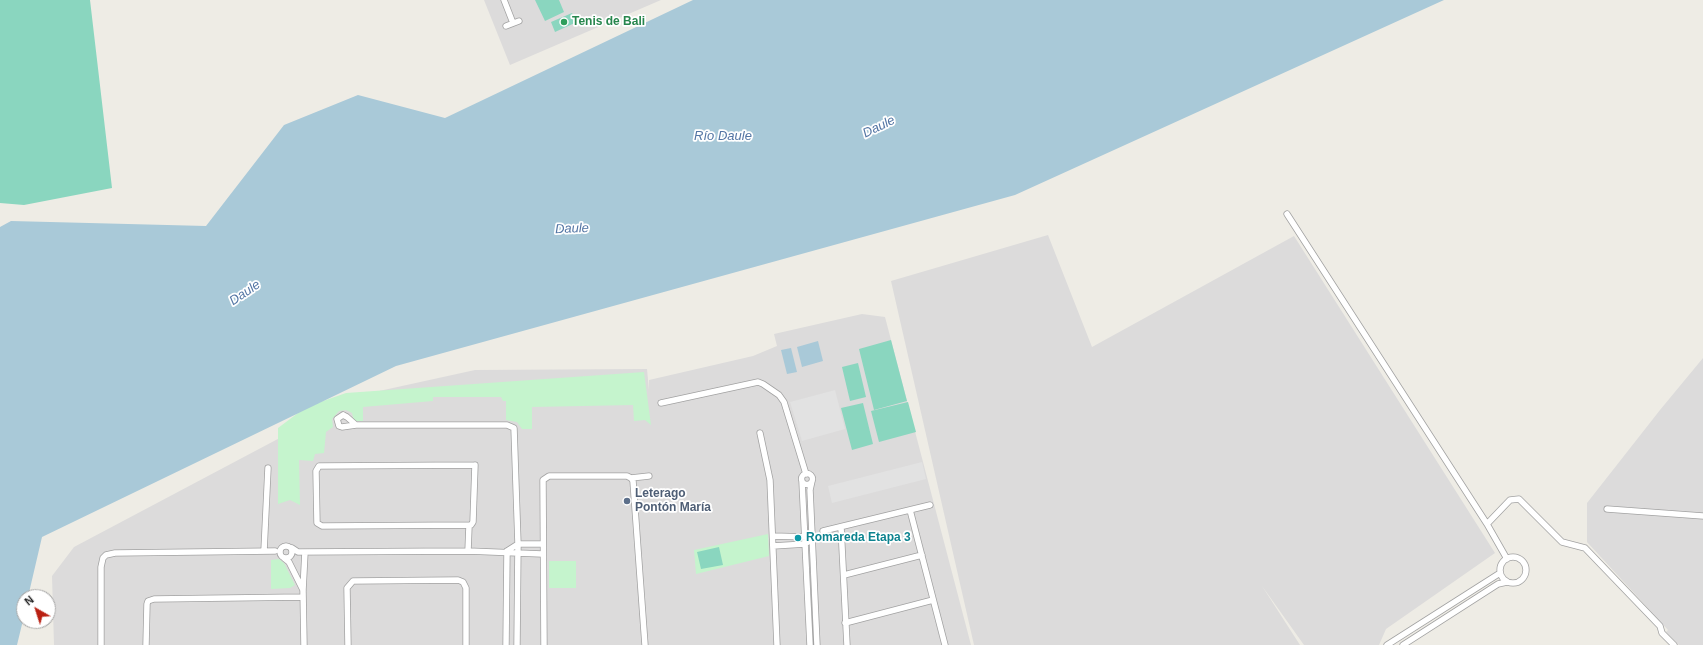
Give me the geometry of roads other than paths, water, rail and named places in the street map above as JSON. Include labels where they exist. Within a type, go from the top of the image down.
[{"type":"street","points":[[504,0],[513,24]]},
{"type":"street","points":[[506,26],[519,21]]},
{"type":"street","points":[[1286,214],[1487,524],[1507,559]]},
{"type":"street","points":[[661,403],[758,382],[779,395],[784,402],[806,474],[811,476],[812,481],[810,490],[817,645]]},
{"type":"street","points":[[356,425],[512,426],[515,436],[518,544],[517,645]]},
{"type":"street","points":[[760,433],[770,480],[777,645]]},
{"type":"street","points":[[468,551],[469,526],[473,522],[475,465],[322,466],[317,469],[317,522],[320,526],[469,526]]},
{"type":"street","points":[[264,551],[268,468]]},
{"type":"street","points":[[806,474],[802,477],[802,481],[810,645]]},
{"type":"street","points":[[544,645],[542,482],[544,478],[549,476],[627,476],[631,478],[649,476]]},
{"type":"street","points":[[631,478],[633,481],[645,645]]},
{"type":"street","points":[[802,481],[807,485],[812,481]]},
{"type":"street","points":[[1487,524],[1510,500],[1518,499],[1562,542],[1585,548],[1660,626],[1662,633],[1674,645]]},
{"type":"street","points":[[823,531],[930,505]]},
{"type":"street","points":[[1607,509],[1703,516]]},
{"type":"street","points":[[910,510],[945,645]]},
{"type":"street","points":[[841,527],[847,645]]},
{"type":"street","points":[[773,536],[804,536],[812,540]]},
{"type":"street","points":[[773,546],[805,544],[812,540]]},
{"type":"street","points":[[507,551],[518,544],[543,544]]},
{"type":"street","points":[[280,553],[287,545],[298,552]]},
{"type":"street","points":[[291,556],[292,548]]},
{"type":"street","points":[[101,645],[101,568],[103,558],[106,555],[115,553],[264,551],[291,556],[298,552],[507,551],[542,554]]},
{"type":"street","points":[[506,645],[507,551]]},
{"type":"street","points":[[304,645],[303,590],[305,552]]},
{"type":"street","points":[[280,553],[289,562],[303,590]]},
{"type":"street","points":[[844,574],[922,555]]},
{"type":"street","points":[[1403,645],[1498,584],[1507,582],[1512,584],[1522,580],[1526,574],[1524,562],[1519,558],[1507,559]]},
{"type":"street","points":[[1387,645],[1500,573],[1501,568],[1507,559]]},
{"type":"street","points":[[1500,573],[1507,582]]},
{"type":"street","points":[[348,645],[347,588],[350,583],[355,580],[461,581],[466,588],[466,645]]},
{"type":"street","points":[[146,645],[146,607],[151,600],[303,597]]},
{"type":"street","points":[[845,623],[933,600]]},
{"type":"water","name":"Río Daule","points":[[693,0],[1444,0],[1015,195],[396,366],[42,537],[30,589],[16,589],[16,629],[21,629],[17,645],[0,645],[0,227],[11,221],[206,226],[284,125],[358,95],[445,118]]},
{"type":"water","points":[[818,341],[823,361],[802,367],[797,347]]},
{"type":"water","points":[[791,348],[797,372],[787,374],[781,350]]},
{"type":"place","name":"Tenis de Bali","points":[[564,22]]},
{"type":"place","name":"Leterago Pontón María","points":[[627,501]]},
{"type":"place","name":"Romareda Etapa 3","points":[[798,538]]},
{"type":"water label","name":"Daule","points":[[879,127]]},
{"type":"water label","name":"Daule","points":[[572,229]]},
{"type":"water label","name":"Daule","points":[[245,293]]}]
